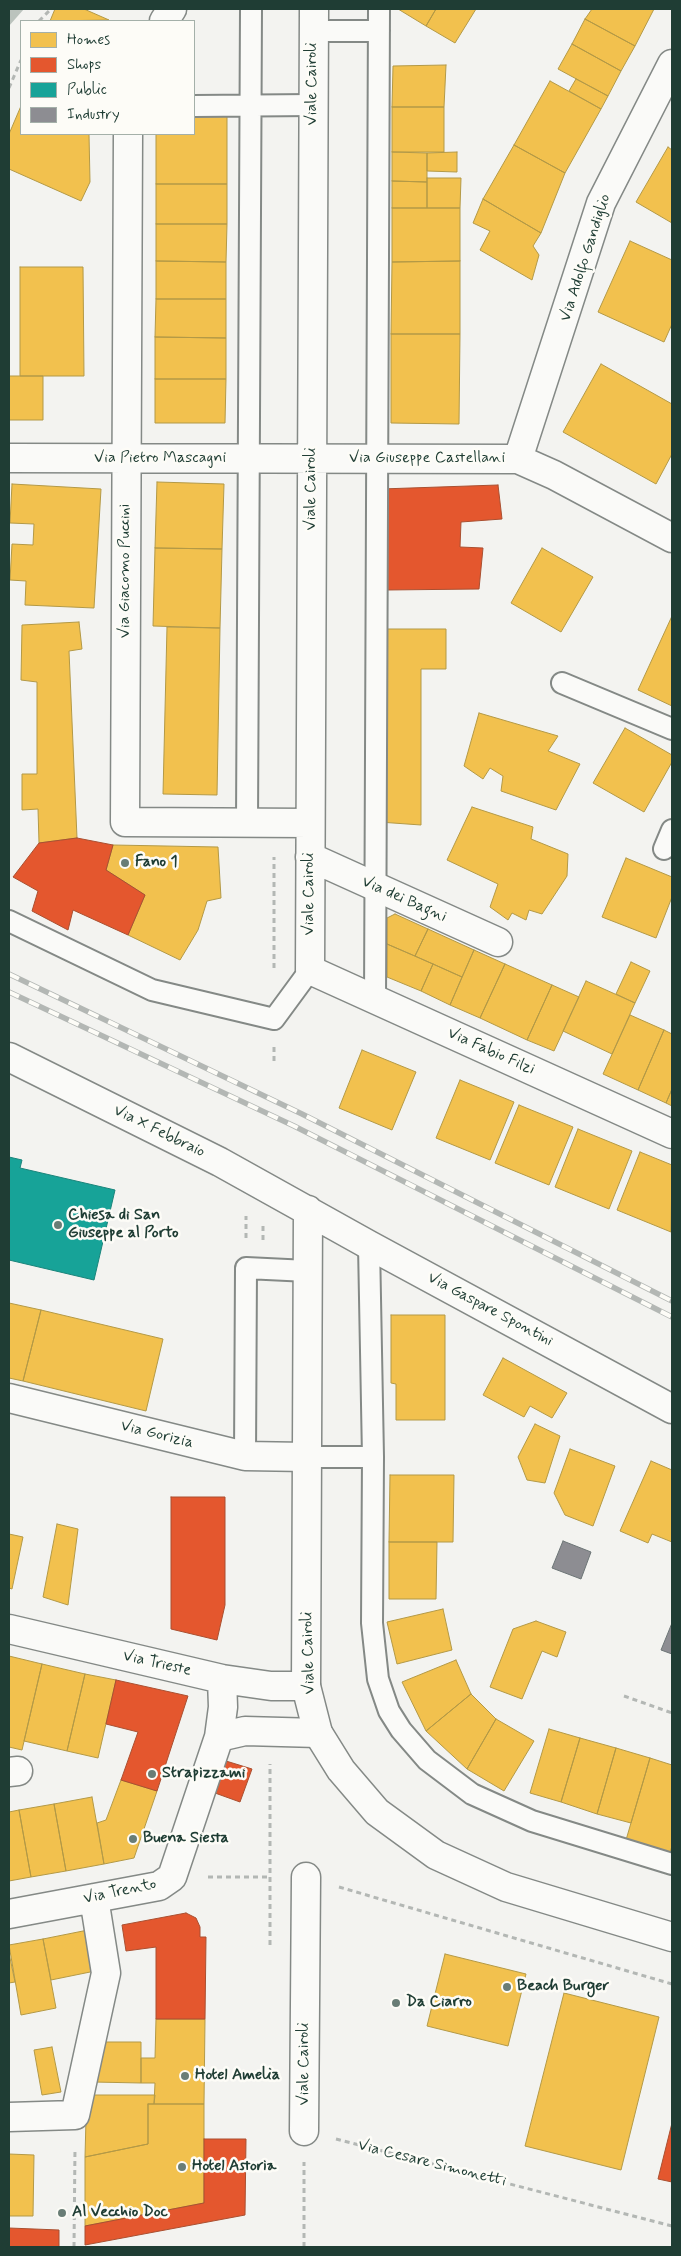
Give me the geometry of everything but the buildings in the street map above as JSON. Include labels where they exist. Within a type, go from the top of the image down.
[{"type":"street","points":[[165,20],[172,9]]},
{"type":"street","name":"Viale Cairoli","points":[[310,970],[314,20]]},
{"type":"street","name":"Via Adolfo Gandiglio","points":[[518,460],[601,203],[672,64]]},
{"type":"street","name":"Via Giacomo Puccini","points":[[128,135],[124,822],[310,823]]},
{"type":"street","name":"Via Pietro Mascagni","points":[[9,458],[312,459]]},
{"type":"street","name":"Via Giuseppe Castellani","points":[[312,459],[518,460],[554,475],[672,538]]},
{"type":"street","name":"Via dei Bagni","points":[[310,857],[498,942]]},
{"type":"street","name":"Via Fabio Filzi","points":[[310,970],[672,1134]]},
{"type":"street","name":"Via X Febbraio","points":[[9,1057],[220,1162],[308,1210]]},
{"type":"street","name":"Viale Cairoli","points":[[308,1210],[306,1686],[318,1733],[341,1770],[378,1812],[436,1855],[506,1887],[672,1937]]},
{"type":"street","name":"Via Gaspare Spontini","points":[[308,1210],[672,1409]]},
{"type":"street","name":"Via Gorizia","points":[[9,1398],[245,1456],[308,1457]]},
{"type":"street","name":"Via Trieste","points":[[9,1629],[222,1679],[271,1686],[306,1686]]},
{"type":"street","name":"Via Trento","points":[[9,1914],[158,1886],[172,1877],[219,1737],[223,1707],[222,1679]]},
{"type":"street","points":[[219,1737],[245,1731],[318,1733]]},
{"type":"street","name":"Viale Cairoli","points":[[304,2131],[306,1877]]},
{"type":"street","points":[[9,2117],[76,2115],[106,1973],[94,1898]]},
{"type":"lane","points":[[248,823],[251,9]]},
{"type":"lane","points":[[375,999],[379,9]]},
{"type":"lane","points":[[314,20],[379,31]]},
{"type":"lane","points":[[195,106],[313,105]]},
{"type":"lane","points":[[562,683],[672,729]]},
{"type":"lane","points":[[664,849],[672,830]]},
{"type":"lane","points":[[9,921],[152,990],[274,1019],[310,970]]},
{"type":"lane","points":[[369,1245],[373,1457],[372,1623],[378,1679],[389,1710],[401,1730],[427,1760],[472,1794],[532,1820],[672,1864]]},
{"type":"lane","points":[[245,1456],[246,1268],[308,1271]]},
{"type":"lane","points":[[308,1457],[373,1457]]},
{"type":"path","points":[[40,20],[50,9]]},
{"type":"path","points":[[9,88],[20,62]]},
{"type":"path","points":[[624,1696],[672,1713]]},
{"type":"path","points":[[172,1877],[306,1877],[672,1984]]},
{"type":"path","points":[[74,2247],[76,2115]]},
{"type":"path","points":[[304,2131],[304,2247]]},
{"type":"path","name":"Via Cesare Simonetti","points":[[304,2131],[672,2226]]},
{"type":"shaded area","points":[[9,9],[24,9],[9,26]]},
{"type":"railway","points":[[9,974],[302,1114],[672,1301]]},
{"type":"railway","points":[[9,992],[294,1126],[672,1317]]},
{"type":"place","name":"Fano 1","points":[[125,863]]},
{"type":"place","name":"Chiesa di San Giuseppe al Porto","points":[[58,1225]]},
{"type":"place","name":"Strapizzami","points":[[152,1774]]},
{"type":"place","name":"Buena Siesta","points":[[133,1839]]},
{"type":"place","name":"Beach Burger","points":[[507,1987]]},
{"type":"place","name":"Da Ciarro","points":[[396,2003]]},
{"type":"place","name":"Hotel Amelia","points":[[185,2076]]},
{"type":"place","name":"Hotel Astoria","points":[[182,2167]]},
{"type":"place","name":"Al Vecchio Doc","points":[[62,2213]]}]
